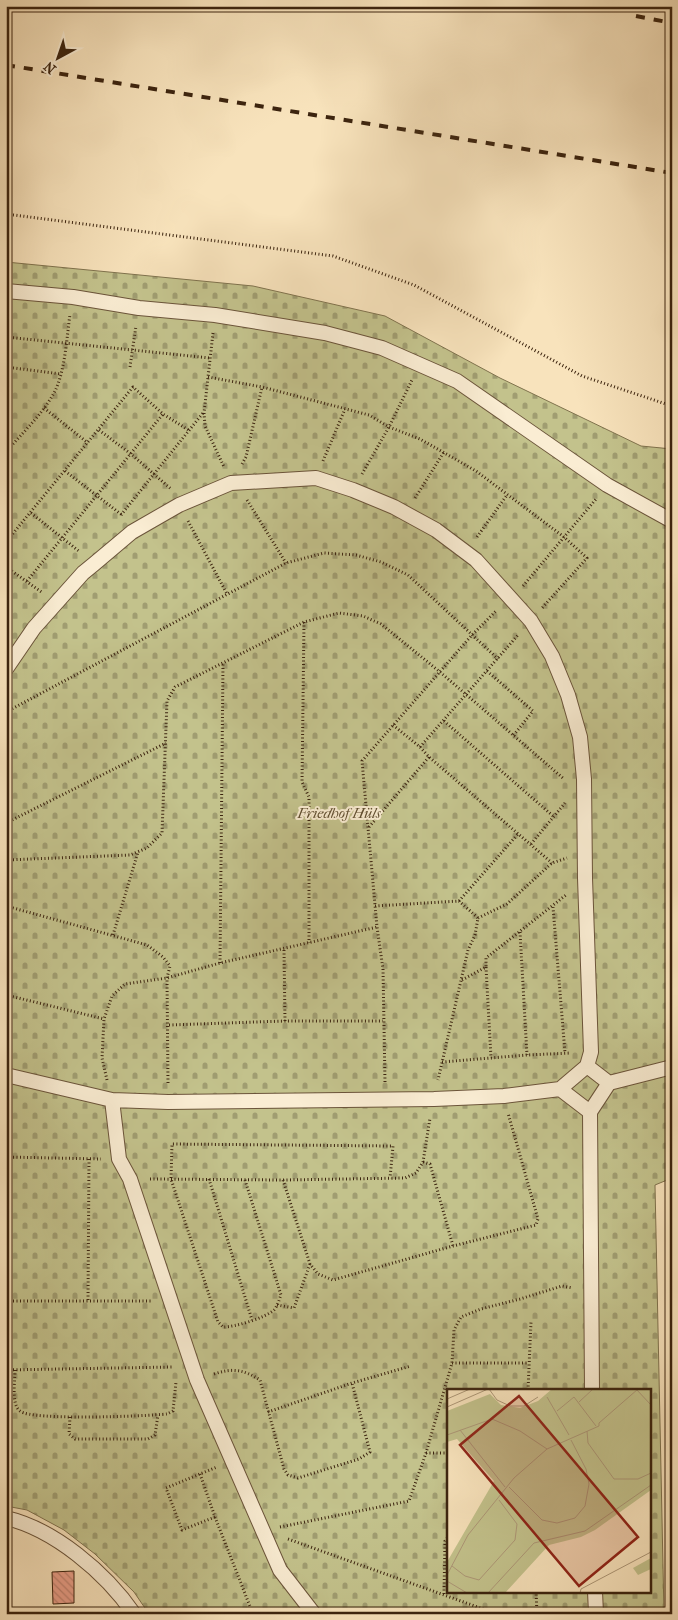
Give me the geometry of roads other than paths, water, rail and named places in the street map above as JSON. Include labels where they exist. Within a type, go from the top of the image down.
[{"type":"lane","points":[[6,291],[73,297],[139,308],[215,314],[325,333],[382,348],[457,381],[608,485],[672,521]]},
{"type":"lane","points":[[6,669],[34,628],[83,573],[137,529],[183,503],[231,483],[316,478],[353,490],[406,513],[436,530],[466,552],[530,621],[552,656],[568,694],[580,736],[580,784],[585,852],[591,1052],[587,1066],[560,1089],[504,1096],[434,1099],[168,1102],[112,1100],[6,1075]]},
{"type":"lane","points":[[587,1066],[609,1083]]},
{"type":"lane","points":[[592,1389],[590,1112],[609,1083],[672,1067]]},
{"type":"lane","points":[[560,1089],[590,1112]]},
{"type":"lane","points":[[112,1100],[119,1159],[130,1180],[197,1380],[280,1570],[314,1614]]},
{"type":"lane","points":[[6,1518],[23,1522],[60,1541],[93,1569],[124,1600],[134,1614]]},
{"type":"lane","points":[[595,1592],[596,1614]]},
{"type":"railway","points":[[636,16],[672,23]]},
{"type":"railway","points":[[6,65],[672,173]]},
{"type":"park label","name":"Friedhof Hüls","points":[[339,813]]}]
